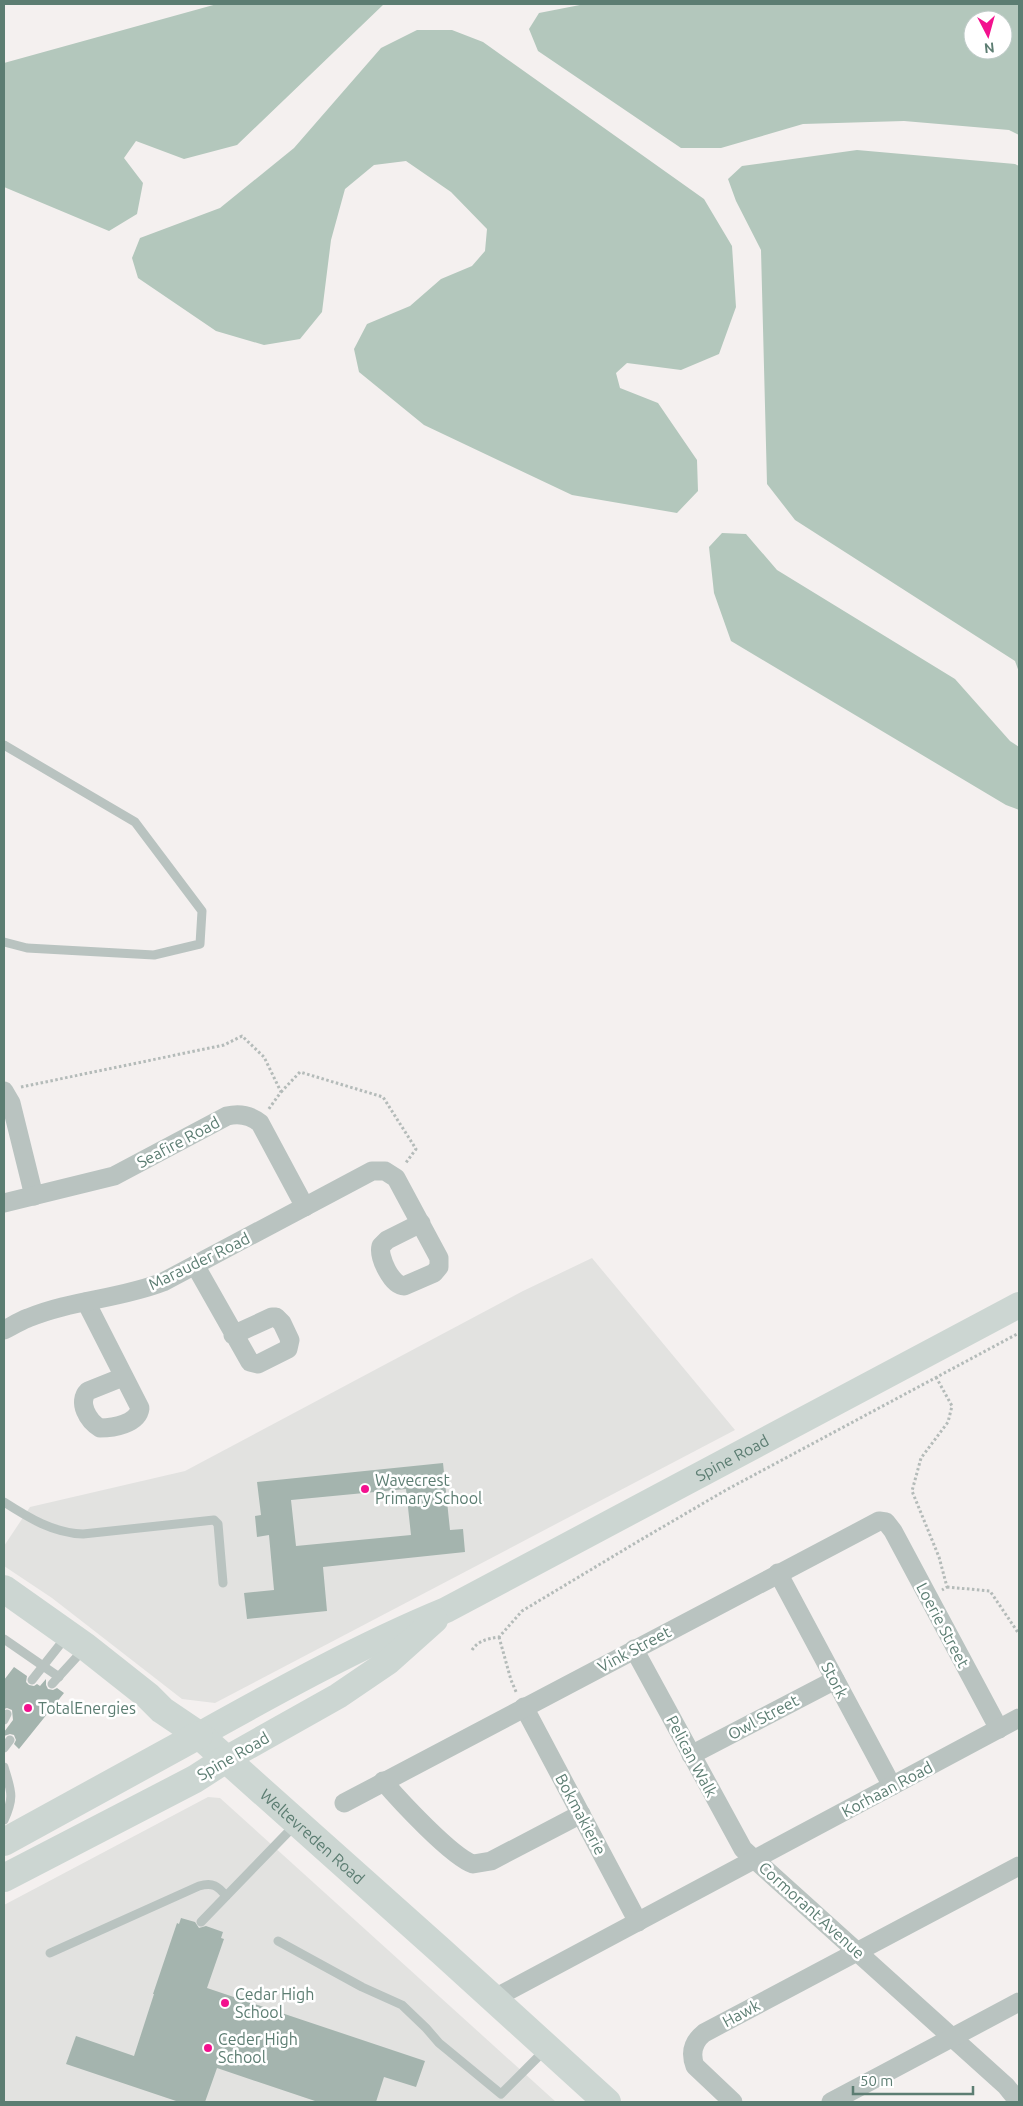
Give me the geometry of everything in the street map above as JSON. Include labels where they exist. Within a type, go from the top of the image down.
[{"type":"main road","name":"Spine Road","points":[[4,1842],[352,1652],[394,1631],[446,1610],[1019,1305]]},
{"type":"main road","name":"Weltevreden Road","points":[[4,1589],[77,1641],[148,1696],[162,1710],[199,1735],[607,2102]]},
{"type":"main road","name":"Spine Road","points":[[4,1878],[195,1779],[226,1759],[354,1686],[402,1650],[446,1610]]},
{"type":"street","points":[[8,1090],[34,1196]]},
{"type":"street","name":"Seafire Road","points":[[4,1203],[114,1176],[227,1116],[244,1115],[260,1123]]},
{"type":"street","points":[[260,1123],[304,1207]]},
{"type":"street","name":"Marauder Road","points":[[4,1330],[27,1318],[153,1286],[368,1173],[377,1170],[390,1175]]},
{"type":"street","points":[[390,1175],[421,1223]]},
{"type":"street","points":[[195,1265],[233,1336]]},
{"type":"street","points":[[86,1302],[124,1377]]},
{"type":"street","name":"Vink Street","points":[[344,1803],[875,1522],[886,1522]]},
{"type":"street","name":"Loerie Street","points":[[886,1522],[894,1531],[999,1729]]},
{"type":"street","name":"Stork","points":[[778,1573],[892,1786]]},
{"type":"street","name":"Pelican Walk","points":[[634,1649],[734,1835],[743,1849],[755,1859]]},
{"type":"street","name":"Owl Street","points":[[691,1755],[835,1680]]},
{"type":"street","name":"Bokmakierie","points":[[524,1707],[638,1922]]},
{"type":"street","name":"Korhaan Road","points":[[755,1859],[1019,1718]]},
{"type":"street","points":[[383,1781],[398,1798],[458,1855],[474,1864],[491,1861],[581,1814]]},
{"type":"street","name":"Cormorant Avenue","points":[[493,1999],[755,1859],[1006,2086],[1019,2102]]},
{"type":"street","points":[[858,1952],[1019,1866]]},
{"type":"street","name":"Hawk","points":[[733,2102],[695,2066],[692,2052],[698,2038],[858,1952]]},
{"type":"street","points":[[832,2102],[1019,2002]]},
{"type":"lane","points":[[4,745],[135,822],[202,911],[200,944],[154,955],[27,948],[4,942]]},
{"type":"lane","points":[[4,1502],[31,1519],[67,1533],[83,1534],[214,1520],[218,1524],[223,1583]]},
{"type":"lane","points":[[4,1639],[59,1677]]},
{"type":"lane","points":[[32,1680],[44,1666],[77,1641]]},
{"type":"lane","points":[[52,1684],[59,1677],[77,1641]]},
{"type":"lane","points":[[4,1748],[10,1740]]},
{"type":"lane","points":[[4,1767],[11,1805],[4,1820]]},
{"type":"lane","points":[[202,1922],[297,1822]]},
{"type":"lane","points":[[50,1953],[199,1886],[209,1883],[218,1886],[226,1896]]},
{"type":"lane","points":[[278,1941],[362,1987],[402,2005],[439,2043],[498,2098],[547,2048]]},
{"type":"path","points":[[8,1090],[224,1045],[242,1036],[264,1057],[281,1092]]},
{"type":"path","points":[[260,1123],[281,1092],[300,1072],[383,1097],[416,1149],[390,1175]]},
{"type":"path","points":[[472,1650],[476,1644],[484,1640],[499,1638],[522,1611],[726,1490],[1019,1333]]},
{"type":"path","points":[[936,1377],[952,1406],[948,1422],[921,1458],[912,1491],[939,1556],[947,1587]]},
{"type":"path","points":[[929,1599],[947,1587],[990,1591],[1019,1634]]},
{"type":"path","points":[[499,1638],[511,1680],[524,1707]]},
{"type":"shaded area","points":[[217,4],[384,4],[237,145],[184,159],[136,141],[124,158],[143,183],[137,214],[109,231],[4,187],[4,63]]},
{"type":"shaded area","points":[[585,4],[1019,4],[1019,135],[1009,130],[904,121],[803,124],[721,148],[681,148],[538,51],[529,29],[539,13]]},
{"type":"shaded area","points":[[417,30],[452,30],[483,42],[704,199],[732,246],[736,307],[719,354],[681,370],[627,363],[616,373],[620,388],[658,403],[697,460],[698,491],[677,513],[572,495],[424,425],[359,372],[354,349],[367,324],[410,306],[441,279],[472,266],[485,251],[487,229],[451,192],[406,161],[374,165],[345,189],[331,240],[322,312],[300,339],[264,345],[216,331],[138,278],[132,258],[140,238],[220,208],[294,148],[381,48]]},
{"type":"shaded area","points":[[857,150],[1015,164],[1019,166],[1019,672],[1015,661],[795,520],[767,484],[761,250],[736,201],[728,179],[742,166]]},
{"type":"shaded area","points":[[722,533],[746,534],[777,570],[955,679],[1010,741],[1019,747],[1019,810],[1006,805],[731,641],[714,593],[709,547]]},
{"type":"shaded area","name":"Wavecrest Primary School","points":[[592,1258],[735,1430],[215,1703],[182,1699],[52,1598],[4,1566],[4,1546],[30,1507],[185,1471],[523,1291]]},
{"type":"shaded area","name":"Cedar High School","points":[[208,1797],[220,1798],[556,2102],[4,2102],[4,1905]]},
{"type":"building","points":[[443,1463],[450,1530],[463,1529],[465,1552],[323,1567],[327,1611],[247,1619],[244,1593],[274,1590],[269,1535],[257,1537],[255,1516],[261,1515],[257,1482]],"holes":[[[406,1489],[411,1535],[296,1546],[291,1500]]]},
{"type":"building","points":[[14,1667],[27,1676],[26,1682],[29,1685],[34,1686],[37,1684],[40,1686],[46,1679],[48,1689],[53,1690],[57,1688],[64,1693],[19,1749],[14,1744],[16,1740],[14,1735],[4,1736],[4,1732],[13,1720],[12,1710],[4,1709],[4,1680]]},
{"type":"building","name":"Ceder High School","points":[[181,1918],[195,1922],[199,1928],[206,1926],[223,1932],[221,1938],[224,1939],[207,1988],[425,2061],[416,2087],[384,2077],[376,2102],[318,2102],[217,2068],[205,2102],[179,2102],[66,2064],[76,2036],[134,2056],[177,1923],[179,1924]]},
{"type":"place","name":"Wavecrest Primary School","points":[[365,1489]]},
{"type":"place","name":"TotalEnergies","points":[[28,1708]]},
{"type":"place","name":"Cedar High School","points":[[225,2003]]},
{"type":"place","name":"Ceder High School","points":[[208,2048]]}]
